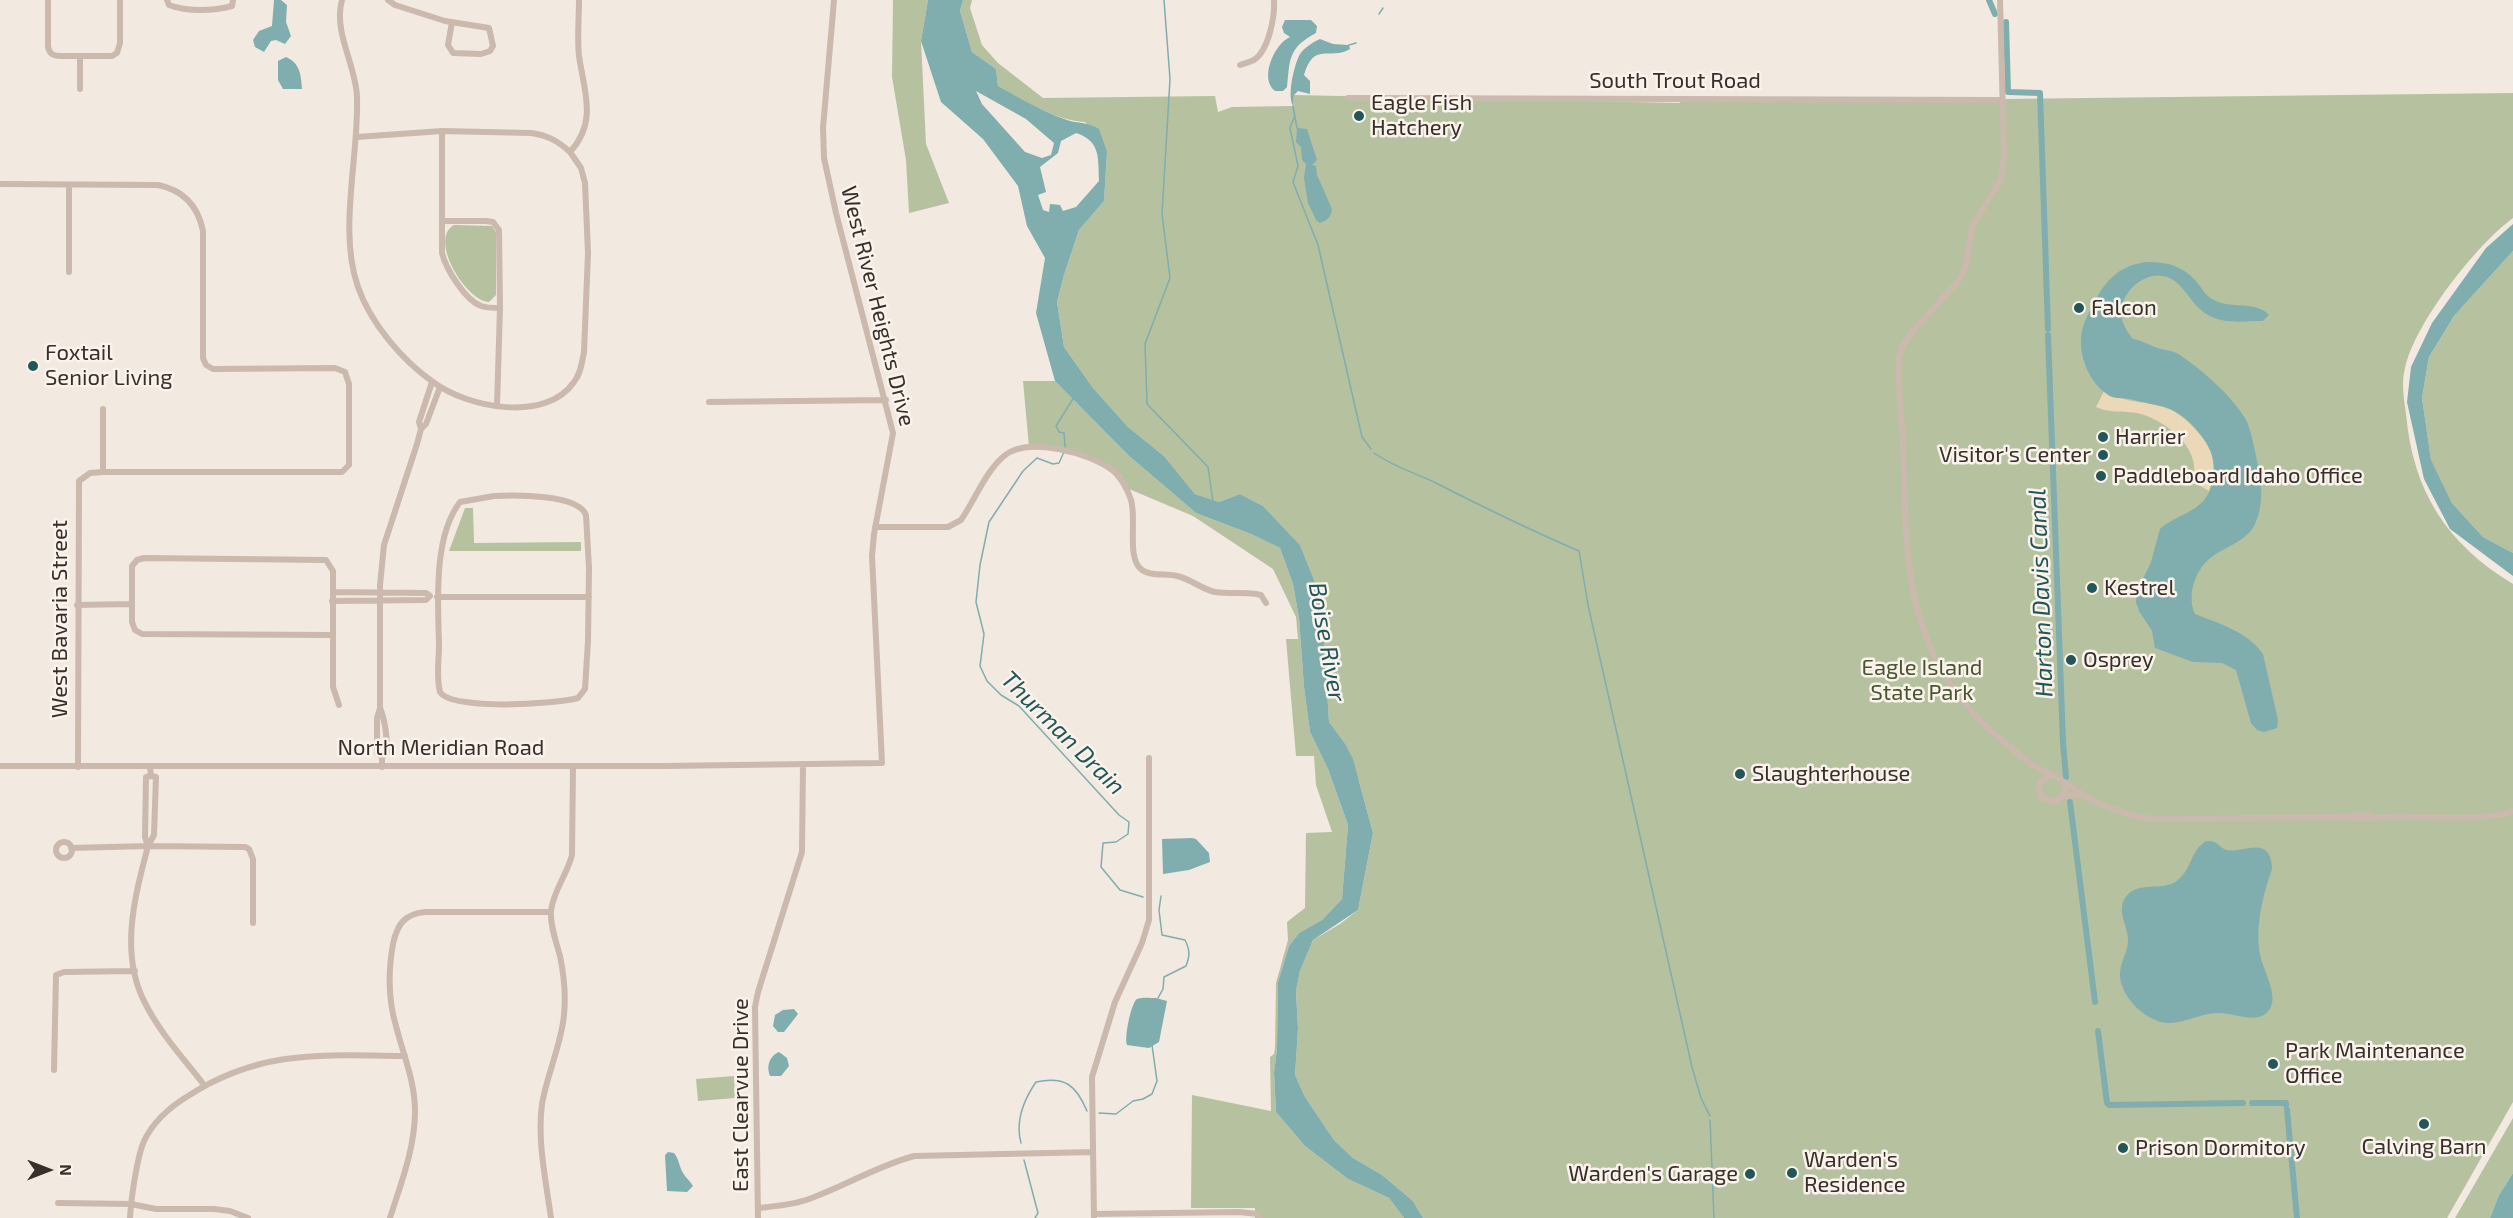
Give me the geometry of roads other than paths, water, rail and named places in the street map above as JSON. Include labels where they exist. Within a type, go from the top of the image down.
[{"type":"street","points":[[48,0],[50,53],[54,56],[112,56],[117,53],[120,43],[120,0]]},
{"type":"street","points":[[342,0],[339,10],[340,24],[355,81],[357,137],[351,173],[351,248],[357,285],[370,314],[385,335],[432,382],[478,402],[497,406],[532,406],[548,403],[567,390],[581,368],[584,352],[587,274],[585,183],[581,168],[570,152],[558,142],[543,135],[531,133],[442,131],[357,137]]},
{"type":"street","points":[[388,0],[395,5],[452,22],[489,28],[493,46],[490,51],[481,54],[453,53],[448,45],[452,22]]},
{"type":"street","points":[[570,152],[583,135],[586,125],[586,88],[579,54],[579,0]]},
{"type":"street","name":"West River Heights Drive","points":[[834,0],[823,128],[825,168],[886,400],[893,439],[875,527],[872,556],[882,763]]},
{"type":"street","points":[[1240,65],[1254,60],[1260,54],[1271,29],[1275,13],[1274,0]]},
{"type":"street","points":[[2000,0],[2004,154],[2001,179],[1972,227],[1964,272],[1912,332],[1899,356],[1906,555],[1918,617],[1930,648],[1945,675],[1978,719],[2008,747],[2032,765],[2108,808],[2146,818],[2342,817],[2359,820],[2377,817],[2486,816],[2513,811]]},
{"type":"street","points":[[168,3],[178,9],[220,9],[232,3]]},
{"type":"street","points":[[80,56],[81,89]]},
{"type":"street","name":"South Trout Road","points":[[1348,98],[2001,100]]},
{"type":"street","points":[[442,131],[442,253],[445,265],[452,278],[479,305],[500,308]]},
{"type":"street","points":[[0,184],[158,185],[180,193],[193,206],[201,220],[203,231],[203,358],[206,366],[213,369],[335,368],[345,372],[349,384],[349,465],[346,470],[338,473],[103,472],[103,409]]},
{"type":"street","points":[[69,185],[69,272]]},
{"type":"street","points":[[442,221],[486,221],[497,225],[500,236],[500,308],[497,406]]},
{"type":"street","points":[[421,429],[419,422],[432,382]]},
{"type":"street","points":[[382,757],[377,753],[376,735],[380,708],[380,592],[384,545],[421,429],[426,424],[440,387]]},
{"type":"street","points":[[709,402],[886,400]]},
{"type":"street","points":[[875,527],[948,527],[960,520],[1005,455],[1031,447],[1065,451],[1100,462],[1113,471],[1123,483],[1131,501],[1135,562],[1140,569],[1154,574],[1179,576],[1215,592],[1261,595],[1266,603]]},
{"type":"street","name":"West Bavaria Street","points":[[78,767],[78,485],[86,475],[103,472]]},
{"type":"street","points":[[495,496],[539,497],[575,504],[584,509],[589,597],[585,689],[582,696],[546,703],[495,704],[448,699],[442,696],[439,687],[438,571],[443,542],[455,508],[460,502],[495,496]]},
{"type":"street","points":[[332,635],[142,634],[135,630],[132,622],[131,570],[135,562],[144,558],[321,558],[333,569],[333,687],[339,705]]},
{"type":"street","points":[[333,592],[426,592],[430,596],[438,597],[589,597]]},
{"type":"street","points":[[332,601],[426,600],[430,596]]},
{"type":"street","points":[[77,605],[131,604]]},
{"type":"street","points":[[380,708],[384,718],[387,745],[387,753],[382,757]]},
{"type":"street","points":[[382,757],[382,767]]},
{"type":"street","points":[[1149,758],[1150,907],[1148,926],[1115,1002],[1092,1077],[1094,1216],[1239,1212],[1258,1214],[1260,1218]]},
{"type":"street","name":"North Meridian Road","points":[[0,766],[150,768],[882,763]]},
{"type":"street","name":"East Clearvue Drive","points":[[758,1218],[756,1007],[758,992],[802,852],[803,764]]},
{"type":"street","points":[[2032,765],[2039,785],[2039,794],[2045,801],[2054,802],[2063,796],[2066,790],[2063,782]]},
{"type":"street","points":[[551,1218],[541,1139],[541,1113],[545,1087],[561,1032],[565,995],[551,912],[554,895],[572,855],[573,766]]},
{"type":"street","points":[[150,768],[151,776],[146,777],[144,837],[148,846],[131,921],[131,946],[135,971],[144,1001],[159,1026],[204,1085]]},
{"type":"street","points":[[2039,785],[2044,778],[2052,775]]},
{"type":"street","points":[[2063,796],[2085,795]]},
{"type":"street","points":[[71,848],[239,846],[249,849],[253,860],[254,923]]},
{"type":"street","points":[[390,1218],[410,1151],[414,1126],[414,1092],[392,1010],[390,967],[396,931],[402,920],[417,913],[551,912]]},
{"type":"street","points":[[54,1070],[56,975],[64,972],[135,971]]},
{"type":"street","points":[[130,1218],[144,1142],[157,1121],[172,1106],[204,1085],[252,1065],[291,1057],[405,1056]]},
{"type":"street","points":[[758,1208],[788,1205],[809,1199],[892,1162],[914,1156],[1093,1152]]},
{"type":"street","points":[[58,1203],[131,1204],[156,1209],[230,1210],[248,1218]]},
{"type":"water","points":[[274,0],[281,0],[287,5],[286,22],[291,36],[285,44],[276,40],[271,41],[264,52],[255,47],[253,40],[259,31],[272,26]]},
{"type":"water","points":[[928,0],[963,0],[960,11],[972,52],[996,69],[998,86],[1049,113],[1099,129],[1107,152],[1104,201],[1079,230],[1064,275],[1057,302],[1064,347],[1093,388],[1128,427],[1164,456],[1195,494],[1219,502],[1240,494],[1263,506],[1300,545],[1321,597],[1329,722],[1353,759],[1373,833],[1358,910],[1313,940],[1300,971],[1296,991],[1298,1029],[1295,1075],[1305,1097],[1334,1140],[1353,1158],[1382,1175],[1413,1201],[1423,1218],[1404,1218],[1389,1198],[1348,1179],[1305,1146],[1276,1112],[1274,1073],[1277,1048],[1278,982],[1289,946],[1299,933],[1322,920],[1342,899],[1348,825],[1328,769],[1310,732],[1299,618],[1293,584],[1280,548],[1196,513],[1128,455],[1055,381],[1036,313],[1045,258],[1027,226],[1018,186],[983,139],[941,102],[921,41]],"holes":[[[976,91],[1026,119],[1054,143],[1051,155],[1042,158],[1025,152],[982,104]],[[1076,133],[1090,141],[1097,151],[1099,181],[1076,207],[1063,211],[1060,205],[1050,204],[1049,212],[1043,210],[1038,195],[1046,192],[1040,167],[1058,153],[1061,141]]]},
{"type":"water","points":[[1285,20],[1311,20],[1317,26],[1316,33],[1300,44],[1292,55],[1287,87],[1283,91],[1275,91],[1270,86],[1268,70],[1274,54],[1290,37],[1284,33],[1282,27]]},
{"type":"water","points":[[1320,39],[1333,44],[1349,45],[1350,49],[1312,58],[1304,75],[1310,81],[1310,94],[1298,91],[1294,95],[1293,106],[1291,88],[1300,54]]},
{"type":"water","points":[[286,57],[297,66],[302,89],[283,89],[278,80],[278,61]]},
{"type":"water","points":[[1297,128],[1307,129],[1317,160],[1312,165],[1316,166],[1317,175],[1332,209],[1329,218],[1320,223],[1316,220],[1308,203],[1304,178],[1306,164],[1302,160],[1301,147],[1296,142]]},
{"type":"water","points":[[2513,224],[2513,251],[2454,316],[2429,357],[2422,398],[2431,460],[2452,503],[2483,537],[2513,553],[2513,576],[2450,529],[2424,479],[2407,402],[2411,367],[2432,323],[2486,248]]},
{"type":"water","points":[[2146,262],[2179,268],[2196,281],[2205,293],[2219,302],[2250,306],[2264,310],[2269,315],[2263,321],[2237,322],[2212,317],[2200,309],[2176,282],[2159,275],[2141,280],[2134,286],[2123,301],[2121,310],[2124,326],[2133,339],[2180,355],[2223,391],[2249,426],[2261,485],[2258,516],[2246,536],[2203,565],[2193,585],[2192,600],[2195,614],[2241,634],[2257,646],[2263,654],[2278,720],[2277,728],[2264,732],[2257,730],[2251,723],[2236,670],[2222,663],[2193,662],[2155,648],[2152,631],[2136,602],[2137,592],[2151,562],[2160,529],[2195,508],[2205,499],[2214,472],[2209,448],[2190,422],[2165,407],[2112,397],[2097,385],[2083,360],[2081,340],[2084,323],[2104,286],[2129,266]]},
{"type":"water","points":[[1162,839],[1196,839],[1209,853],[1210,862],[1189,870],[1163,874]]},
{"type":"water","points":[[2206,841],[2214,842],[2227,850],[2261,848],[2267,851],[2270,858],[2272,869],[2263,900],[2258,933],[2261,960],[2272,990],[2272,1004],[2264,1015],[2259,1017],[2218,1013],[2175,1023],[2161,1022],[2152,1019],[2137,1008],[2125,993],[2122,985],[2120,972],[2128,942],[2122,914],[2123,903],[2130,892],[2137,889],[2165,886],[2178,880],[2197,849]]},
{"type":"water","points":[[1139,998],[1156,998],[1167,1001],[1159,1042],[1149,1048],[1127,1045],[1127,1028],[1135,1002]]},
{"type":"water","points":[[794,1009],[798,1014],[784,1032],[778,1032],[773,1026],[775,1015],[783,1010]]},
{"type":"water","points":[[779,1052],[787,1058],[789,1066],[781,1076],[770,1076],[769,1062]]},
{"type":"water","points":[[668,1152],[674,1153],[683,1173],[693,1186],[687,1192],[667,1191],[665,1155]]},
{"type":"water","points":[[2513,1173],[2513,1218],[2490,1218],[2499,1195]]},
{"type":"waterway","points":[[1164,0],[1170,79],[1162,214],[1170,278],[1145,344],[1147,404],[1208,467],[1213,502]]},
{"type":"waterway","name":"Harton Davis Canal","points":[[1989,0],[1995,14]]},
{"type":"waterway","points":[[1379,14],[1383,8]]},
{"type":"waterway","name":"Harton Davis Canal","points":[[2006,22],[2008,92],[2040,93],[2048,329]]},
{"type":"waterway","points":[[1349,45],[1356,43]]},
{"type":"waterway","points":[[1293,106],[1297,128]]},
{"type":"waterway","points":[[1295,115],[1290,128],[1298,166],[1293,182],[1318,245],[1362,437],[1371,449]]},
{"type":"waterway","name":"Harton Davis Canal","points":[[2048,335],[2066,777]]},
{"type":"waterway","name":"Thurman Drain","points":[[1065,447],[1064,433],[1059,432],[1056,426],[1074,397]]},
{"type":"waterway","name":"Thurman Drain","points":[[1064,452],[1059,463],[1053,464],[1037,458],[1023,471],[989,522],[980,565],[976,602],[984,634],[980,666],[987,681],[1001,695],[1019,706],[1119,815],[1129,822],[1128,834],[1116,842],[1103,843],[1101,867],[1120,890],[1143,897]]},
{"type":"waterway","points":[[1374,453],[1397,466],[1579,551],[1588,605],[1692,1067],[1701,1098],[1710,1116]]},
{"type":"waterway","name":"Harton Davis Canal","points":[[2070,802],[2095,1002]]},
{"type":"waterway","name":"Thurman Drain","points":[[1158,998],[1163,989],[1164,977],[1186,966],[1189,953],[1185,940],[1162,935],[1159,910],[1161,896]]},
{"type":"waterway","name":"Harton Davis Canal","points":[[2098,1031],[2109,1105],[2243,1103]]},
{"type":"waterway","name":"Thurman Drain","points":[[1099,1113],[1116,1114],[1133,1101],[1152,1094],[1157,1081],[1152,1045]]},
{"type":"waterway","name":"Thurman Drain","points":[[1021,1143],[1019,1135],[1021,1111],[1036,1082],[1055,1080],[1068,1085],[1074,1089],[1087,1111]]},
{"type":"waterway","name":"Harton Davis Canal","points":[[2252,1103],[2286,1103],[2286,1105]]},
{"type":"waterway","name":"Harton Davis Canal","points":[[2287,1110],[2297,1218]]},
{"type":"waterway","points":[[1710,1120],[1714,1218]]},
{"type":"waterway","name":"Thurman Drain","points":[[1024,1160],[1038,1213],[1035,1218]]},
{"type":"place","name":"Eagle Fish Hatchery","points":[[1359,116]]},
{"type":"place","name":"Falcon","points":[[2079,308]]},
{"type":"place","name":"Foxtail Senior Living","points":[[33,366]]},
{"type":"place","name":"Harrier","points":[[2103,437]]},
{"type":"place","name":"Visitor's Center","points":[[2103,455]]},
{"type":"place","name":"Paddleboard Idaho Office","points":[[2101,476]]},
{"type":"place","name":"Kestrel","points":[[2092,588]]},
{"type":"place","name":"Osprey","points":[[2071,660]]},
{"type":"place","name":"Slaughterhouse","points":[[1740,774]]},
{"type":"place","name":"Park Maintenance Office","points":[[2273,1064]]},
{"type":"place","name":"Calving Barn","points":[[2424,1124]]},
{"type":"place","name":"Prison Dormitory","points":[[2123,1148]]},
{"type":"place","name":"Warden's Residence","points":[[1792,1173]]},
{"type":"place","name":"Warden's Garage","points":[[1750,1174]]},
{"type":"water label","name":"Boise River","points":[[1327,642]]},
{"type":"park label","name":"Eagle Island State Park","points":[[1922,680]]}]
